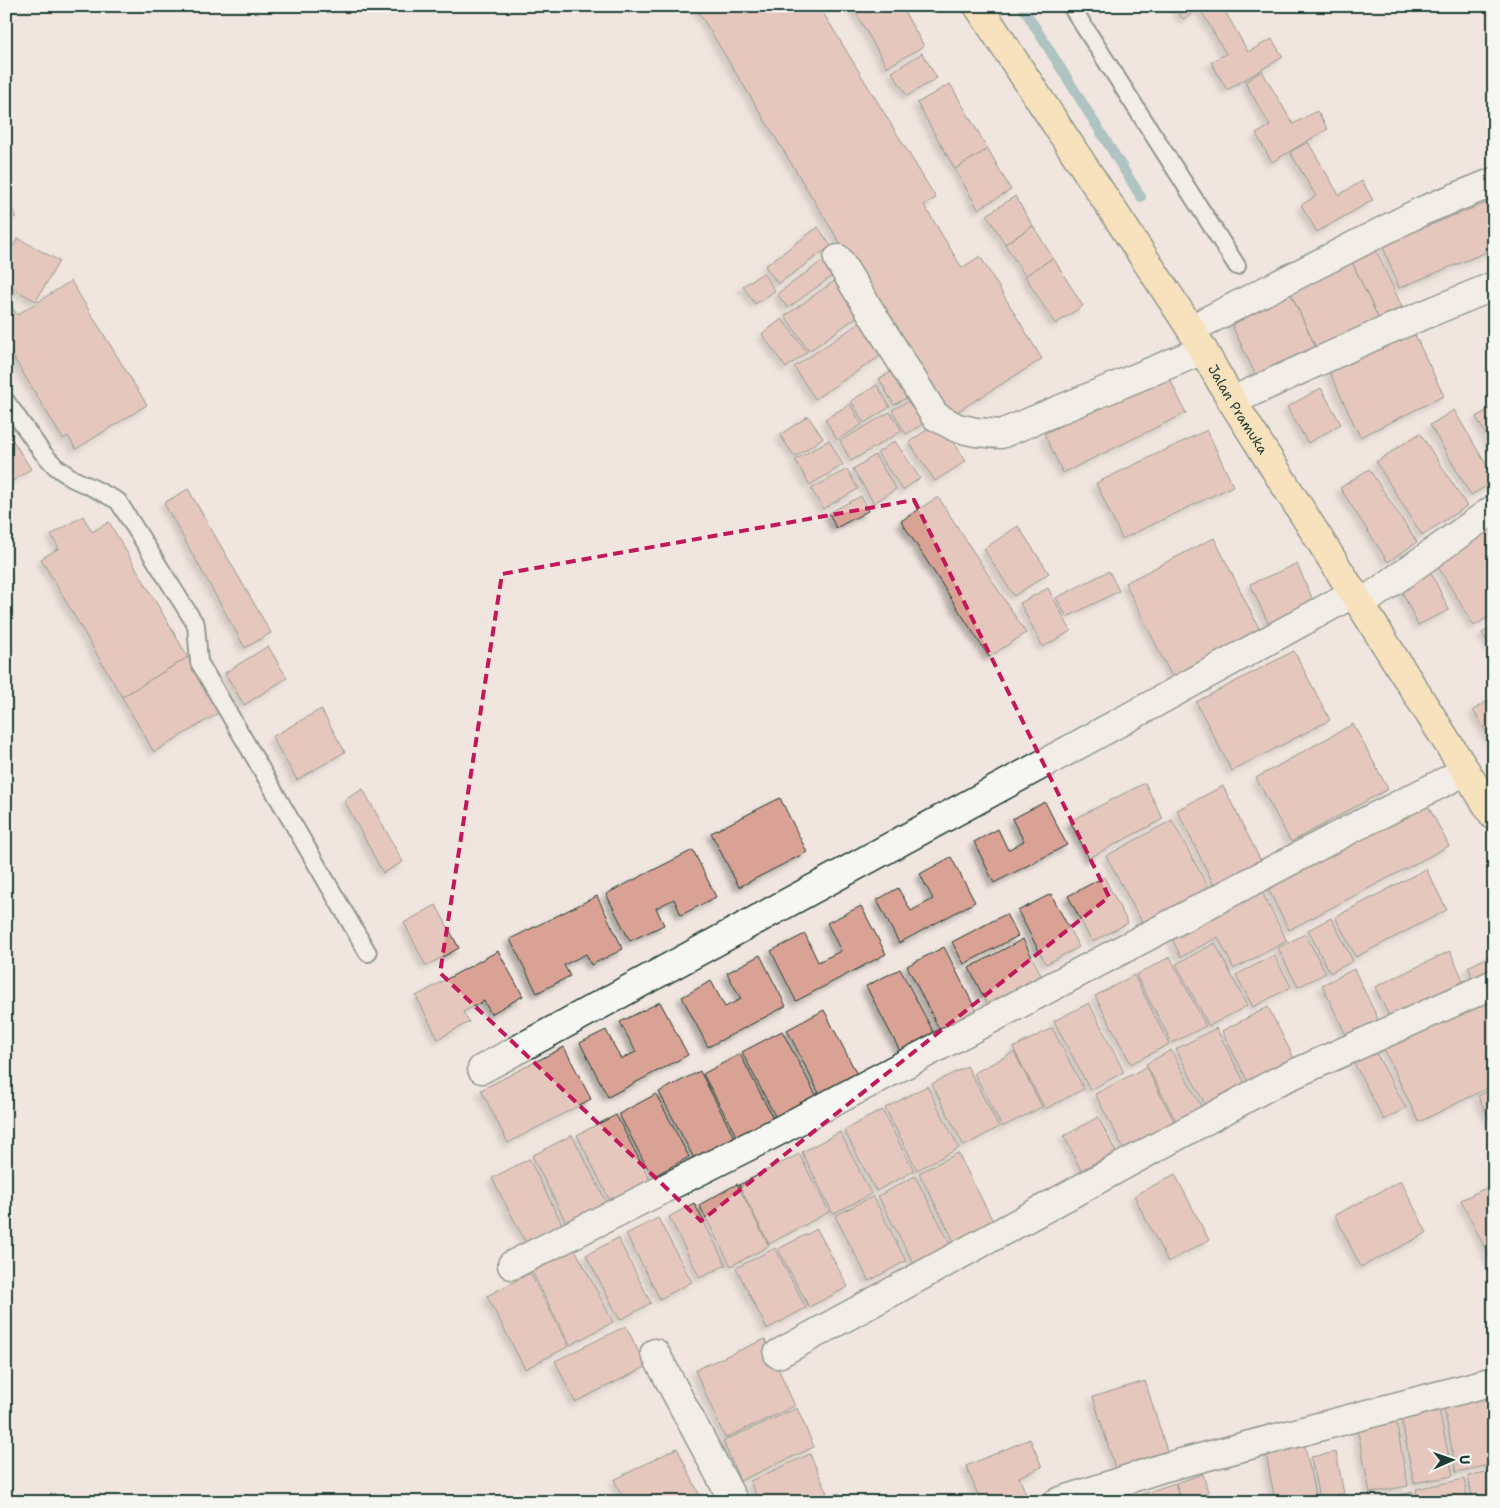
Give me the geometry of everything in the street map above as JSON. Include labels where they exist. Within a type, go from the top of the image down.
[{"type":"main road","name":"Jalan Pramuka","points":[[978,6],[1197,339],[1232,401],[1494,816]]},
{"type":"street","points":[[838,259],[936,416],[957,428],[1001,434],[1197,339],[1422,210],[1494,182]]},
{"type":"street","points":[[1232,401],[1385,331],[1494,286]]},
{"type":"street","points":[[482,1069],[1163,699],[1358,598],[1494,509]]},
{"type":"street","points":[[512,1265],[771,1135],[1345,832],[1466,771]]},
{"type":"street","points":[[778,1354],[1276,1082],[1494,984]]},
{"type":"street","points":[[655,1353],[734,1502]]},
{"type":"street","points":[[1058,1502],[1162,1468],[1494,1381]]},
{"type":"lane","points":[[1071,6],[1237,266]]},
{"type":"lane","points":[[6,401],[42,452],[56,467],[72,479],[118,501],[196,625],[199,662],[368,953]]},
{"type":"highlighted area","points":[[914,500],[1109,897],[701,1221],[440,973],[502,574]]},
{"type":"building","points":[[695,6],[790,6],[791,8],[819,6],[936,198],[924,205],[962,268],[980,256],[1042,359],[947,418]]},
{"type":"building","points":[[852,6],[901,6],[924,46],[887,67]]},
{"type":"building","points":[[1175,6],[1204,6],[1183,19]]},
{"type":"building","points":[[1205,6],[1222,6],[1248,52],[1272,39],[1283,57],[1227,90],[1211,62],[1226,54],[1200,9]]},
{"type":"building","points":[[922,53],[937,78],[907,96],[892,72]]},
{"type":"building","points":[[1262,71],[1293,124],[1317,111],[1328,129],[1272,162],[1256,134],[1270,126],[1245,82]]},
{"type":"building","points":[[950,84],[988,149],[955,169],[917,103]]},
{"type":"building","points":[[1308,142],[1339,195],[1362,181],[1373,200],[1317,232],[1301,205],[1316,196],[1290,152]]},
{"type":"building","points":[[988,149],[1011,190],[978,209],[955,169]]},
{"type":"building","points":[[1015,196],[1033,226],[1005,244],[987,215]]},
{"type":"building","points":[[6,199],[17,216],[6,222]]},
{"type":"building","points":[[1494,200],[1494,249],[1399,288],[1382,244]]},
{"type":"building","points":[[1033,226],[1053,258],[1025,276],[1005,244]]},
{"type":"building","points":[[818,227],[831,246],[778,284],[765,266]]},
{"type":"building","points":[[18,238],[59,261],[36,301],[6,284],[6,259]]},
{"type":"building","points":[[1375,248],[1402,307],[1378,318],[1351,260]]},
{"type":"building","points":[[829,256],[839,271],[788,308],[777,294]]},
{"type":"building","points":[[1053,258],[1083,306],[1055,324],[1025,276]]},
{"type":"building","points":[[1351,260],[1378,318],[1316,348],[1289,290]]},
{"type":"building","points":[[763,273],[775,291],[755,304],[743,286]]},
{"type":"building","points":[[837,279],[861,314],[809,351],[785,316]]},
{"type":"building","points":[[71,281],[147,405],[76,449],[68,436],[63,439],[6,345],[6,297],[17,315]]},
{"type":"building","points":[[1289,290],[1316,348],[1256,376],[1229,319]]},
{"type":"building","points":[[867,318],[888,351],[815,399],[794,367]]},
{"type":"building","points":[[782,319],[807,352],[786,368],[762,334]]},
{"type":"building","points":[[1413,331],[1444,396],[1360,437],[1329,371]]},
{"type":"building","points":[[901,366],[917,392],[894,405],[879,379]]},
{"type":"building","points":[[1167,373],[1186,413],[1063,473],[1044,434]]},
{"type":"building","points":[[877,385],[890,407],[864,423],[851,401]]},
{"type":"building","points":[[1321,388],[1341,424],[1308,443],[1287,407]]},
{"type":"building","points":[[919,395],[932,419],[906,434],[892,410]]},
{"type":"building","points":[[850,404],[862,425],[837,440],[825,419]]},
{"type":"building","points":[[1494,406],[1494,449],[1476,417]]},
{"type":"building","points":[[1454,410],[1494,478],[1494,482],[1471,495],[1430,425]]},
{"type":"building","points":[[890,412],[902,431],[851,461],[840,441]]},
{"type":"building","points":[[808,416],[823,438],[795,457],[780,435]]},
{"type":"building","points":[[940,421],[966,461],[935,481],[909,442]]},
{"type":"building","points":[[6,430],[31,469],[6,485]]},
{"type":"building","points":[[1207,430],[1233,486],[1122,539],[1096,483]]},
{"type":"building","points":[[1420,433],[1467,506],[1422,535],[1376,462]]},
{"type":"building","points":[[829,440],[843,465],[810,485],[795,460]]},
{"type":"building","points":[[895,441],[920,478],[903,490],[877,453]]},
{"type":"building","points":[[875,455],[896,489],[874,503],[853,469]]},
{"type":"building","points":[[847,469],[858,489],[823,509],[811,489]]},
{"type":"building","points":[[1369,469],[1417,542],[1388,562],[1340,488]]},
{"type":"building","points":[[188,489],[271,633],[245,648],[164,503]]},
{"type":"building","points":[[861,496],[868,511],[836,528],[829,513]]},
{"type":"building","points":[[938,497],[1026,633],[989,657],[901,521]]},
{"type":"building","points":[[83,516],[92,532],[109,522],[188,657],[122,697],[41,559],[59,548],[51,535]]},
{"type":"building","points":[[1494,523],[1494,613],[1474,626],[1434,560]]},
{"type":"building","points":[[1018,526],[1049,573],[1014,596],[984,549]]},
{"type":"building","points":[[1214,538],[1262,634],[1173,679],[1125,583]]},
{"type":"building","points":[[1297,564],[1316,607],[1270,627],[1250,584]]},
{"type":"building","points":[[1109,571],[1119,591],[1067,617],[1056,598]]},
{"type":"building","points":[[1431,572],[1449,610],[1418,625],[1400,587]]},
{"type":"building","points":[[1048,588],[1071,631],[1043,647],[1020,603]]},
{"type":"building","points":[[1494,626],[1494,652],[1482,633]]},
{"type":"building","points":[[268,646],[287,678],[244,705],[225,673]]},
{"type":"building","points":[[1294,651],[1330,720],[1232,771],[1196,702]]},
{"type":"building","points":[[188,657],[220,712],[154,752],[122,697]]},
{"type":"building","points":[[1494,697],[1494,745],[1473,710]]},
{"type":"building","points":[[321,709],[345,752],[297,780],[272,737]]},
{"type":"building","points":[[1353,724],[1388,789],[1291,842],[1256,778]]},
{"type":"building","points":[[1145,783],[1163,819],[1089,858],[1070,821]]},
{"type":"building","points":[[1223,786],[1261,861],[1214,885],[1177,810]]},
{"type":"building","points":[[363,789],[403,862],[383,873],[344,800]]},
{"type":"building","points":[[780,798],[807,852],[739,887],[711,833]]},
{"type":"building","points":[[1425,800],[1449,846],[1289,930],[1265,883]]},
{"type":"building","points":[[1045,802],[1067,845],[994,883],[974,842],[998,829],[1008,850],[1024,841],[1012,819]]},
{"type":"building","points":[[1172,820],[1209,889],[1143,924],[1106,856]]},
{"type":"building","points":[[693,850],[716,897],[681,915],[674,899],[656,908],[664,925],[630,941],[606,894]]},
{"type":"building","points":[[951,857],[975,902],[899,943],[877,900],[898,888],[911,911],[933,899],[920,874]]},
{"type":"building","points":[[1426,869],[1447,910],[1356,957],[1335,917]]},
{"type":"building","points":[[1104,877],[1128,923],[1092,942],[1068,896]]},
{"type":"building","points":[[1262,892],[1287,941],[1234,969],[1218,937],[1181,957],[1172,939]]},
{"type":"building","points":[[1051,894],[1079,947],[1046,964],[1018,911]]},
{"type":"building","points":[[597,896],[623,949],[591,965],[586,954],[564,965],[570,976],[537,993],[510,939]]},
{"type":"building","points":[[436,905],[459,948],[426,966],[404,923]]},
{"type":"building","points":[[861,906],[886,954],[796,1001],[771,951],[805,934],[818,962],[841,951],[827,923]]},
{"type":"building","points":[[1006,914],[1018,936],[964,964],[952,942]]},
{"type":"building","points":[[1331,918],[1353,961],[1330,973],[1308,930]]},
{"type":"building","points":[[1305,934],[1326,973],[1298,987],[1278,948]]},
{"type":"building","points":[[1023,939],[1041,975],[987,1004],[969,968]]},
{"type":"building","points":[[1215,943],[1247,1006],[1209,1026],[1176,964]]},
{"type":"building","points":[[944,947],[976,1010],[939,1029],[907,966]]},
{"type":"building","points":[[498,951],[523,996],[491,1014],[484,1001],[463,1012],[469,1022],[438,1039],[416,996]]},
{"type":"building","points":[[1450,951],[1464,982],[1390,1018],[1375,987]]},
{"type":"building","points":[[1494,954],[1494,974],[1475,983],[1468,967]]},
{"type":"building","points":[[760,955],[786,1006],[708,1047],[682,997],[711,981],[725,1007],[741,999],[727,973]]},
{"type":"building","points":[[1274,955],[1291,987],[1253,1007],[1236,975]]},
{"type":"building","points":[[1170,957],[1206,1026],[1172,1043],[1136,975]]},
{"type":"building","points":[[900,969],[934,1033],[900,1051],[866,986]]},
{"type":"building","points":[[1354,969],[1379,1021],[1347,1037],[1322,985]]},
{"type":"building","points":[[1134,975],[1169,1044],[1131,1064],[1095,996]]},
{"type":"building","points":[[1494,988],[1494,1085],[1419,1122],[1381,1043]]},
{"type":"building","points":[[660,1002],[688,1055],[608,1097],[580,1043],[606,1030],[621,1059],[636,1052],[620,1022]]},
{"type":"building","points":[[1089,1003],[1124,1072],[1090,1090],[1054,1021]]},
{"type":"building","points":[[1268,1007],[1298,1066],[1252,1090],[1222,1031]]},
{"type":"building","points":[[824,1010],[860,1080],[822,1099],[787,1030]]},
{"type":"building","points":[[1052,1028],[1084,1089],[1045,1109],[1013,1048]]},
{"type":"building","points":[[1216,1028],[1250,1093],[1210,1114],[1176,1049]]},
{"type":"building","points":[[782,1031],[819,1101],[778,1122],[742,1052]]},
{"type":"building","points":[[564,1047],[591,1099],[508,1143],[481,1090]]},
{"type":"building","points":[[1171,1050],[1202,1108],[1176,1121],[1146,1064]]},
{"type":"building","points":[[1375,1051],[1406,1108],[1384,1120],[1354,1063]]},
{"type":"building","points":[[1014,1052],[1042,1107],[1002,1127],[974,1073]]},
{"type":"building","points":[[740,1054],[776,1124],[740,1143],[703,1074]]},
{"type":"building","points":[[967,1066],[999,1127],[964,1146],[932,1084]]},
{"type":"building","points":[[1146,1067],[1176,1125],[1125,1151],[1095,1094]]},
{"type":"building","points":[[700,1071],[736,1141],[696,1162],[659,1092]]},
{"type":"building","points":[[927,1086],[959,1148],[917,1170],[885,1108]]},
{"type":"building","points":[[1494,1088],[1494,1129],[1478,1096]]},
{"type":"building","points":[[656,1094],[689,1157],[652,1177],[619,1114]]},
{"type":"building","points":[[882,1110],[914,1171],[876,1191],[844,1130]]},
{"type":"building","points":[[616,1115],[652,1184],[612,1205],[577,1135]]},
{"type":"building","points":[[1098,1117],[1116,1152],[1081,1170],[1064,1136]]},
{"type":"building","points":[[840,1132],[871,1194],[833,1214],[802,1152]]},
{"type":"building","points":[[572,1135],[608,1205],[568,1226],[532,1156]]},
{"type":"building","points":[[958,1153],[995,1225],[956,1245],[919,1173]]},
{"type":"building","points":[[799,1154],[829,1212],[769,1244],[739,1185]]},
{"type":"building","points":[[529,1159],[563,1226],[527,1245],[492,1178]]},
{"type":"building","points":[[1175,1174],[1209,1240],[1168,1262],[1134,1196]]},
{"type":"building","points":[[915,1176],[951,1245],[914,1264],[878,1196]]},
{"type":"building","points":[[1401,1181],[1427,1233],[1361,1267],[1335,1215]]},
{"type":"building","points":[[737,1184],[769,1246],[731,1266],[699,1205]]},
{"type":"building","points":[[1494,1184],[1494,1266],[1461,1200]]},
{"type":"building","points":[[873,1196],[906,1261],[869,1281],[835,1216]]},
{"type":"building","points":[[694,1203],[726,1265],[700,1278],[669,1217]]},
{"type":"building","points":[[658,1218],[692,1282],[660,1299],[626,1234]]},
{"type":"building","points":[[817,1229],[848,1287],[809,1307],[778,1249]]},
{"type":"building","points":[[618,1238],[651,1303],[620,1320],[586,1255]]},
{"type":"building","points":[[775,1248],[806,1308],[767,1329],[736,1268]]},
{"type":"building","points":[[575,1249],[613,1322],[570,1345],[532,1272]]},
{"type":"building","points":[[530,1273],[569,1346],[525,1369],[487,1296]]},
{"type":"building","points":[[626,1326],[646,1367],[575,1402],[555,1361]]},
{"type":"building","points":[[765,1339],[795,1406],[725,1438],[695,1370]]},
{"type":"building","points":[[1145,1381],[1167,1451],[1115,1468],[1093,1397]]},
{"type":"building","points":[[1494,1391],[1494,1464],[1456,1472],[1443,1401]]},
{"type":"building","points":[[1438,1405],[1453,1476],[1414,1483],[1400,1412]]},
{"type":"building","points":[[797,1408],[814,1447],[740,1481],[723,1441]]},
{"type":"building","points":[[1395,1415],[1408,1486],[1370,1493],[1356,1422]]},
{"type":"building","points":[[1303,1436],[1315,1495],[1275,1502],[1264,1443]]},
{"type":"building","points":[[1030,1439],[1042,1467],[1019,1477],[1028,1499],[1022,1502],[981,1502],[966,1466]]},
{"type":"building","points":[[677,1448],[702,1500],[698,1502],[625,1502],[614,1480]]},
{"type":"building","points":[[1336,1452],[1344,1494],[1319,1499],[1311,1457]]},
{"type":"building","points":[[810,1454],[827,1493],[808,1502],[759,1502],[750,1481]]},
{"type":"building","points":[[1494,1470],[1494,1502],[1473,1502],[1468,1476]]},
{"type":"building","points":[[1203,1474],[1211,1502],[1182,1502],[1176,1483]]},
{"type":"building","points":[[1464,1479],[1468,1502],[1418,1502],[1416,1489]]},
{"type":"building","points":[[1175,1483],[1181,1502],[1132,1502],[1130,1498]]},
{"type":"building","points":[[1413,1492],[1415,1502],[1361,1502]]},
{"type":"building","points":[[839,1493],[843,1502],[819,1502]]},
{"type":"building","points":[[1123,1495],[1125,1502],[1102,1502]]},
{"type":"waterway","points":[[1022,6],[1141,197]]}]
